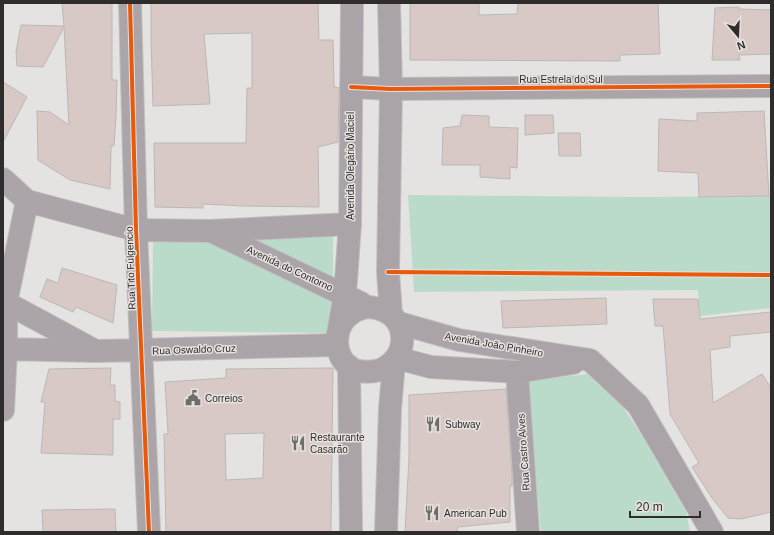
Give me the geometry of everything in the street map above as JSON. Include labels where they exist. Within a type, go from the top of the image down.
[{"type":"main road","name":"Avenida Olegário Maciel","points":[[338,336],[345,294],[350,224],[352,3]]},
{"type":"main road","points":[[386,532],[390,409],[396,360],[402,347],[402,337],[395,319],[388,272],[391,88],[389,3]]},
{"type":"main road","points":[[395,319],[384,310],[369,307],[359,309],[344,319],[338,336],[340,353],[349,366],[361,371],[372,372],[382,370],[396,360]]},
{"type":"main road","name":"Avenida João Pinheiro","points":[[395,319],[459,340],[590,360]]},
{"type":"main road","name":"Avenida João Pinheiro","points":[[396,360],[431,367],[517,372],[590,360]]},
{"type":"main road","points":[[590,360],[638,404],[712,532]]},
{"type":"main road","points":[[349,366],[351,532]]},
{"type":"street","name":"Rua Tito Fulgencio","points":[[130,3],[136,230],[149,532]]},
{"type":"street","name":"Rua Estrela do Sul","points":[[351,87],[771,86]]},
{"type":"street","name":"Avenida do Contorno","points":[[3,178],[27,201],[136,230],[210,231],[350,224]]},
{"type":"street","points":[[3,410],[5,302],[27,201]]},
{"type":"street","name":"Avenida do Contorno","points":[[210,231],[345,294],[369,307]]},
{"type":"street","points":[[5,302],[97,351]]},
{"type":"street","name":"Rua Oswaldo Cruz","points":[[4,349],[97,351],[141,350],[338,336]]},
{"type":"street","name":"Rua Castro Alves","points":[[517,372],[528,532]]},
{"type":"green space","points":[[408,195],[641,197],[771,196],[771,308],[700,316],[698,290],[414,292]]},
{"type":"green space","points":[[333,235],[333,278],[246,238]]},
{"type":"green space","points":[[153,238],[205,240],[332,296],[330,333],[152,331]]},
{"type":"green space","points":[[587,374],[623,407],[642,436],[686,512],[690,531],[541,532],[527,381]]},
{"type":"building","points":[[62,3],[112,3],[112,80],[117,80],[114,146],[111,146],[110,189],[70,180],[38,160],[37,111],[50,112],[69,125],[64,27],[43,67],[17,66],[16,52],[21,25],[64,26]]},
{"type":"building","points":[[151,3],[318,3],[319,40],[333,40],[334,87],[339,88],[338,142],[318,147],[319,207],[203,204],[203,208],[155,207],[154,143],[246,143],[247,88],[252,88],[252,33],[204,34],[210,104],[153,106]]},
{"type":"building","points":[[410,3],[479,3],[479,15],[517,14],[518,3],[658,3],[660,54],[620,55],[620,61],[410,60]]},
{"type":"building","points":[[739,7],[739,9],[771,10],[771,54],[739,55],[740,60],[712,60],[715,8]]},
{"type":"building","points":[[3,82],[27,97],[3,142]]},
{"type":"building","points":[[764,111],[769,196],[699,197],[698,173],[658,171],[659,119],[697,121],[697,113]]},
{"type":"building","points":[[462,115],[489,116],[489,127],[518,128],[517,168],[510,167],[510,179],[480,177],[480,165],[442,165],[443,128],[460,126]]},
{"type":"building","points":[[525,115],[553,115],[554,133],[525,135]]},
{"type":"building","points":[[558,133],[580,133],[581,156],[559,156]]},
{"type":"building","points":[[62,268],[117,285],[113,323],[76,307],[73,312],[40,297],[47,279],[58,283]]},
{"type":"building","points":[[606,298],[607,324],[503,328],[501,301]]},
{"type":"building","points":[[653,299],[698,299],[700,319],[771,312],[771,332],[730,336],[730,347],[710,350],[713,403],[762,374],[771,388],[771,512],[741,519],[728,518],[712,498],[692,467],[699,463],[670,414],[663,326],[655,326]]},
{"type":"building","points":[[111,368],[110,385],[115,385],[115,401],[120,402],[120,419],[113,419],[113,455],[41,453],[45,402],[41,402],[49,369]]},
{"type":"building","points":[[333,368],[331,532],[166,532],[164,434],[168,434],[165,382],[226,378],[226,369]],"holes":[[[264,433],[263,478],[226,480],[225,434]]]},
{"type":"building","points":[[506,389],[512,474],[512,486],[510,486],[510,522],[458,527],[457,532],[405,532],[409,457],[409,395]]},
{"type":"building","points":[[115,509],[116,532],[43,532],[42,510]]},
{"type":"cycle path","points":[[130,3],[136,230],[149,532]]},
{"type":"cycle path","points":[[351,87],[391,89],[771,86]]},
{"type":"cycle path","points":[[388,272],[771,275]]},
{"type":"place","name":"Correios","points":[[193,398]]},
{"type":"place","name":"Subway","points":[[433,424]]},
{"type":"place","name":"Restaurante Casarão","points":[[298,443]]},
{"type":"place","name":"American Pub","points":[[432,513]]}]
